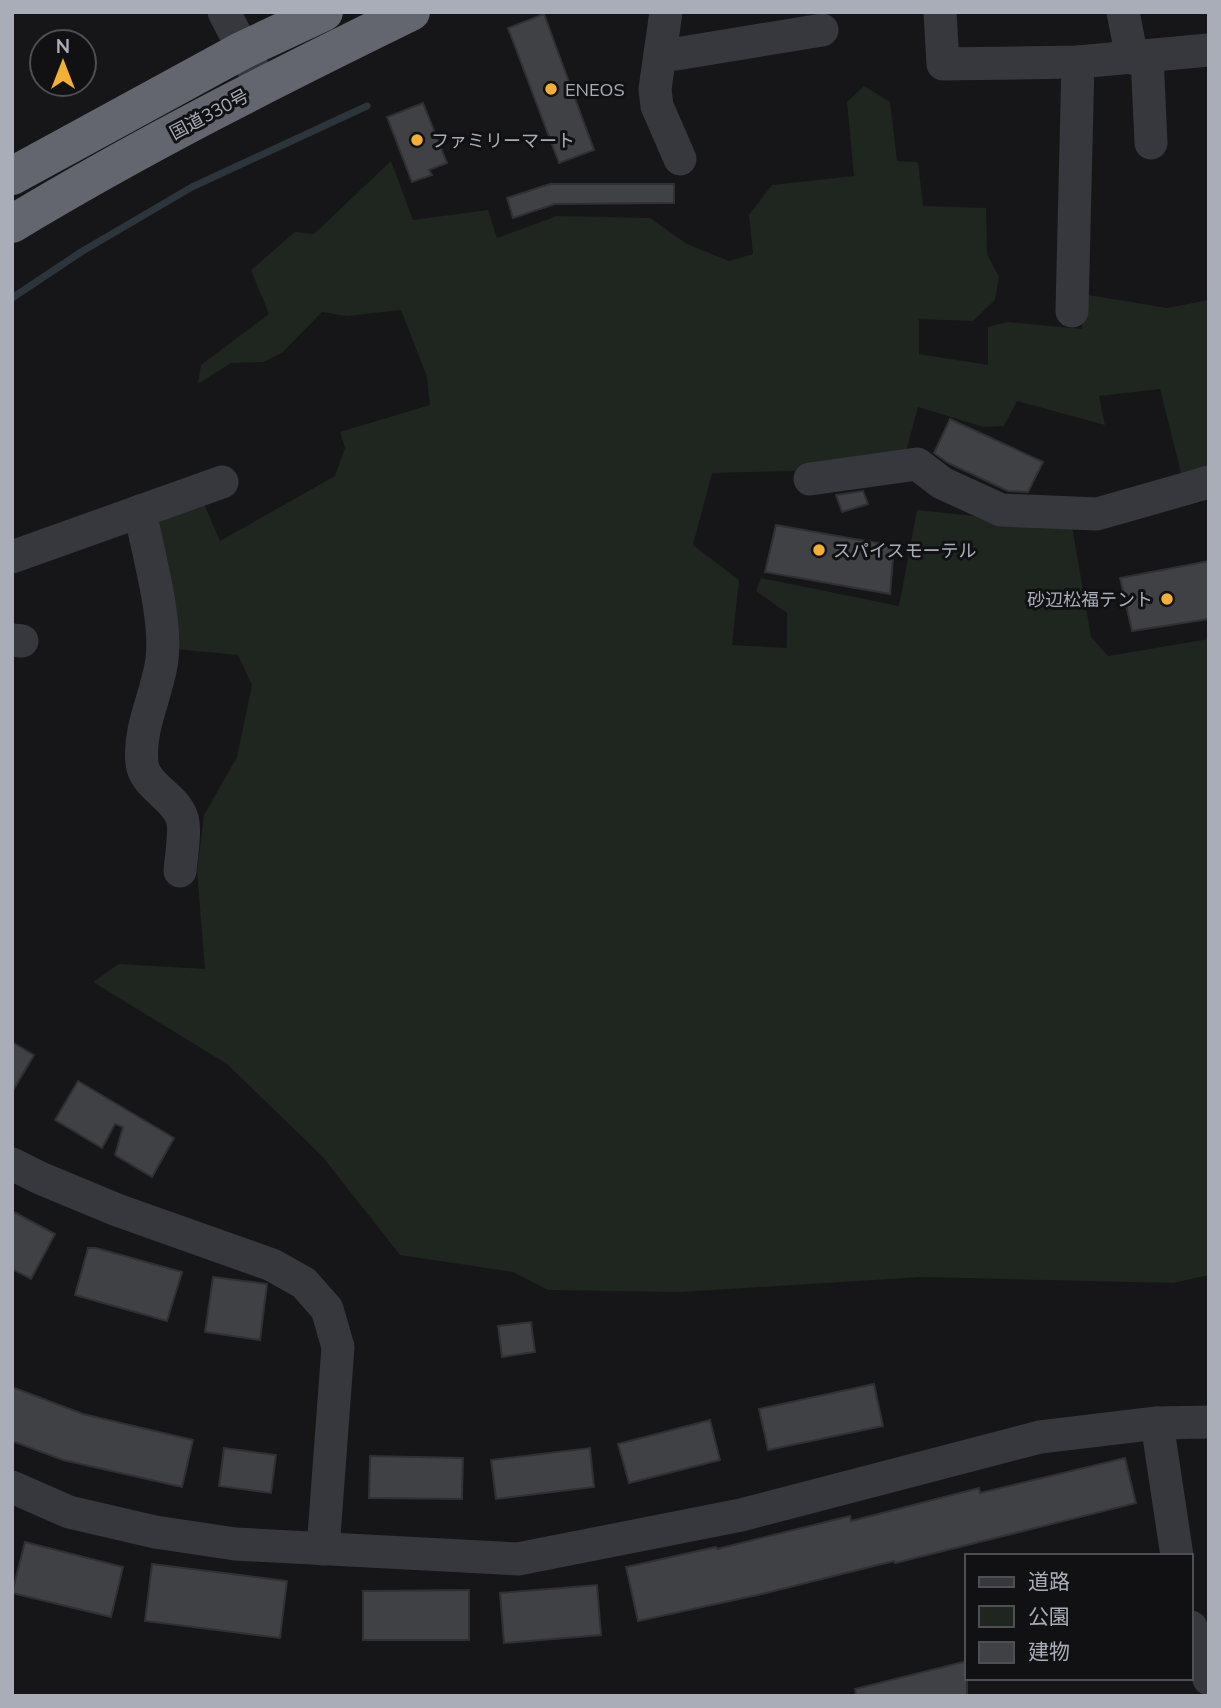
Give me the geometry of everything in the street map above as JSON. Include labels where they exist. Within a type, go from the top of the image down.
[{"type":"highway","points":[[12,176],[243,50],[324,12]]},
{"type":"highway","name":"国道330号","points":[[12,224],[143,148],[411,12]]},
{"type":"street","points":[[224,12],[262,86]]},
{"type":"street","points":[[666,12],[655,89],[657,106],[680,159]]},
{"type":"street","points":[[940,12],[943,64],[1078,62],[1209,50]]},
{"type":"street","points":[[1123,12],[1140,57],[1151,143]]},
{"type":"street","points":[[660,54],[676,54],[822,30]]},
{"type":"street","points":[[1072,311],[1078,62]]},
{"type":"street","points":[[810,479],[917,464],[942,483],[1001,510],[1097,514],[1209,482]]},
{"type":"street","points":[[12,557],[222,482]]},
{"type":"street","points":[[140,511],[163,632],[162,659],[142,745],[142,766],[152,783],[173,802],[183,820],[180,871]]},
{"type":"street","points":[[12,1164],[117,1210],[272,1265],[304,1283],[327,1309],[338,1347],[323,1549]]},
{"type":"street","points":[[12,1487],[69,1512],[155,1532],[235,1544],[518,1559],[741,1515],[1040,1437],[1157,1423],[1209,1422]]},
{"type":"street","points":[[1157,1423],[1177,1554]]},
{"type":"street","points":[[1193,1632],[1209,1679]]},
{"type":"green space","points":[[864,86],[890,102],[897,161],[918,162],[923,206],[986,208],[987,254],[999,277],[995,300],[973,321],[919,319],[919,354],[988,365],[988,327],[1007,322],[1082,329],[1082,294],[1167,308],[1209,300],[1209,470],[1182,477],[1160,389],[1099,396],[1105,425],[1017,401],[1004,426],[984,427],[918,407],[906,452],[822,470],[712,473],[693,545],[739,580],[732,645],[787,648],[787,613],[756,591],[761,578],[899,606],[917,510],[1072,526],[1091,637],[1108,656],[1209,639],[1209,1275],[1173,1283],[921,1277],[680,1292],[548,1290],[513,1272],[400,1255],[322,1156],[227,1064],[93,982],[119,964],[205,969],[197,871],[204,815],[237,757],[252,685],[238,655],[175,649],[152,522],[204,504],[220,541],[335,476],[345,448],[340,432],[430,405],[427,377],[401,310],[347,316],[322,312],[282,353],[263,362],[231,363],[198,384],[201,365],[269,314],[251,270],[295,232],[314,234],[391,161],[413,220],[488,210],[497,238],[557,216],[650,218],[687,244],[729,261],[753,254],[749,215],[772,185],[854,176],[847,102]]},
{"type":"building","name":"ENEOS","points":[[544,14],[594,150],[559,163],[508,28]]},
{"type":"building","name":"ファミリーマート","points":[[423,103],[447,163],[429,170],[432,175],[412,182],[387,117]]},
{"type":"building","points":[[550,184],[674,184],[674,203],[555,204],[513,218],[507,198]]},
{"type":"building","points":[[950,419],[1043,462],[1028,492],[1008,491],[948,463],[934,453]]},
{"type":"building","points":[[863,491],[868,504],[842,512],[836,495]]},
{"type":"building","points":[[776,525],[894,546],[890,594],[765,572]]},
{"type":"building","name":"砂辺松福テント","points":[[1209,561],[1209,619],[1132,631],[1120,578]]},
{"type":"building","points":[[12,1042],[34,1055],[12,1092]]},
{"type":"building","points":[[78,1081],[174,1138],[152,1177],[115,1155],[123,1127],[115,1124],[102,1148],[55,1120]]},
{"type":"building","points":[[12,1211],[55,1234],[31,1279],[12,1269]]},
{"type":"building","points":[[88,1248],[182,1272],[167,1321],[75,1295]]},
{"type":"building","points":[[213,1277],[267,1284],[260,1340],[205,1332]]},
{"type":"building","points":[[531,1322],[535,1352],[502,1357],[498,1326]]},
{"type":"building","points":[[874,1384],[883,1426],[768,1450],[759,1409]]},
{"type":"building","points":[[12,1387],[83,1414],[193,1440],[182,1487],[63,1460],[12,1441]]},
{"type":"building","points":[[710,1420],[720,1460],[629,1483],[618,1444]]},
{"type":"building","points":[[224,1448],[276,1455],[271,1493],[219,1486]]},
{"type":"building","points":[[590,1448],[594,1487],[496,1499],[491,1460]]},
{"type":"building","points":[[370,1456],[463,1458],[462,1499],[369,1498]]},
{"type":"building","points":[[1125,1458],[1136,1503],[895,1563],[894,1561],[638,1621],[626,1567],[716,1547],[717,1549],[850,1516],[851,1521],[979,1488],[980,1493]]},
{"type":"building","points":[[25,1542],[123,1567],[111,1617],[12,1593]]},
{"type":"building","points":[[152,1564],[287,1581],[280,1638],[145,1621]]},
{"type":"building","points":[[597,1585],[601,1635],[504,1643],[500,1593]]},
{"type":"building","points":[[469,1590],[469,1640],[363,1640],[363,1591]]},
{"type":"building","points":[[965,1662],[967,1696],[856,1696],[855,1689]]},
{"type":"waterway","points":[[12,298],[81,252],[192,187],[367,106]]},
{"type":"place","name":"ENEOS","points":[[551,89]]},
{"type":"place","name":"ファミリーマート","points":[[417,140]]},
{"type":"place","name":"スパイスモーテル","points":[[819,550]]},
{"type":"place","name":"砂辺松福テント","points":[[1167,599]]}]
